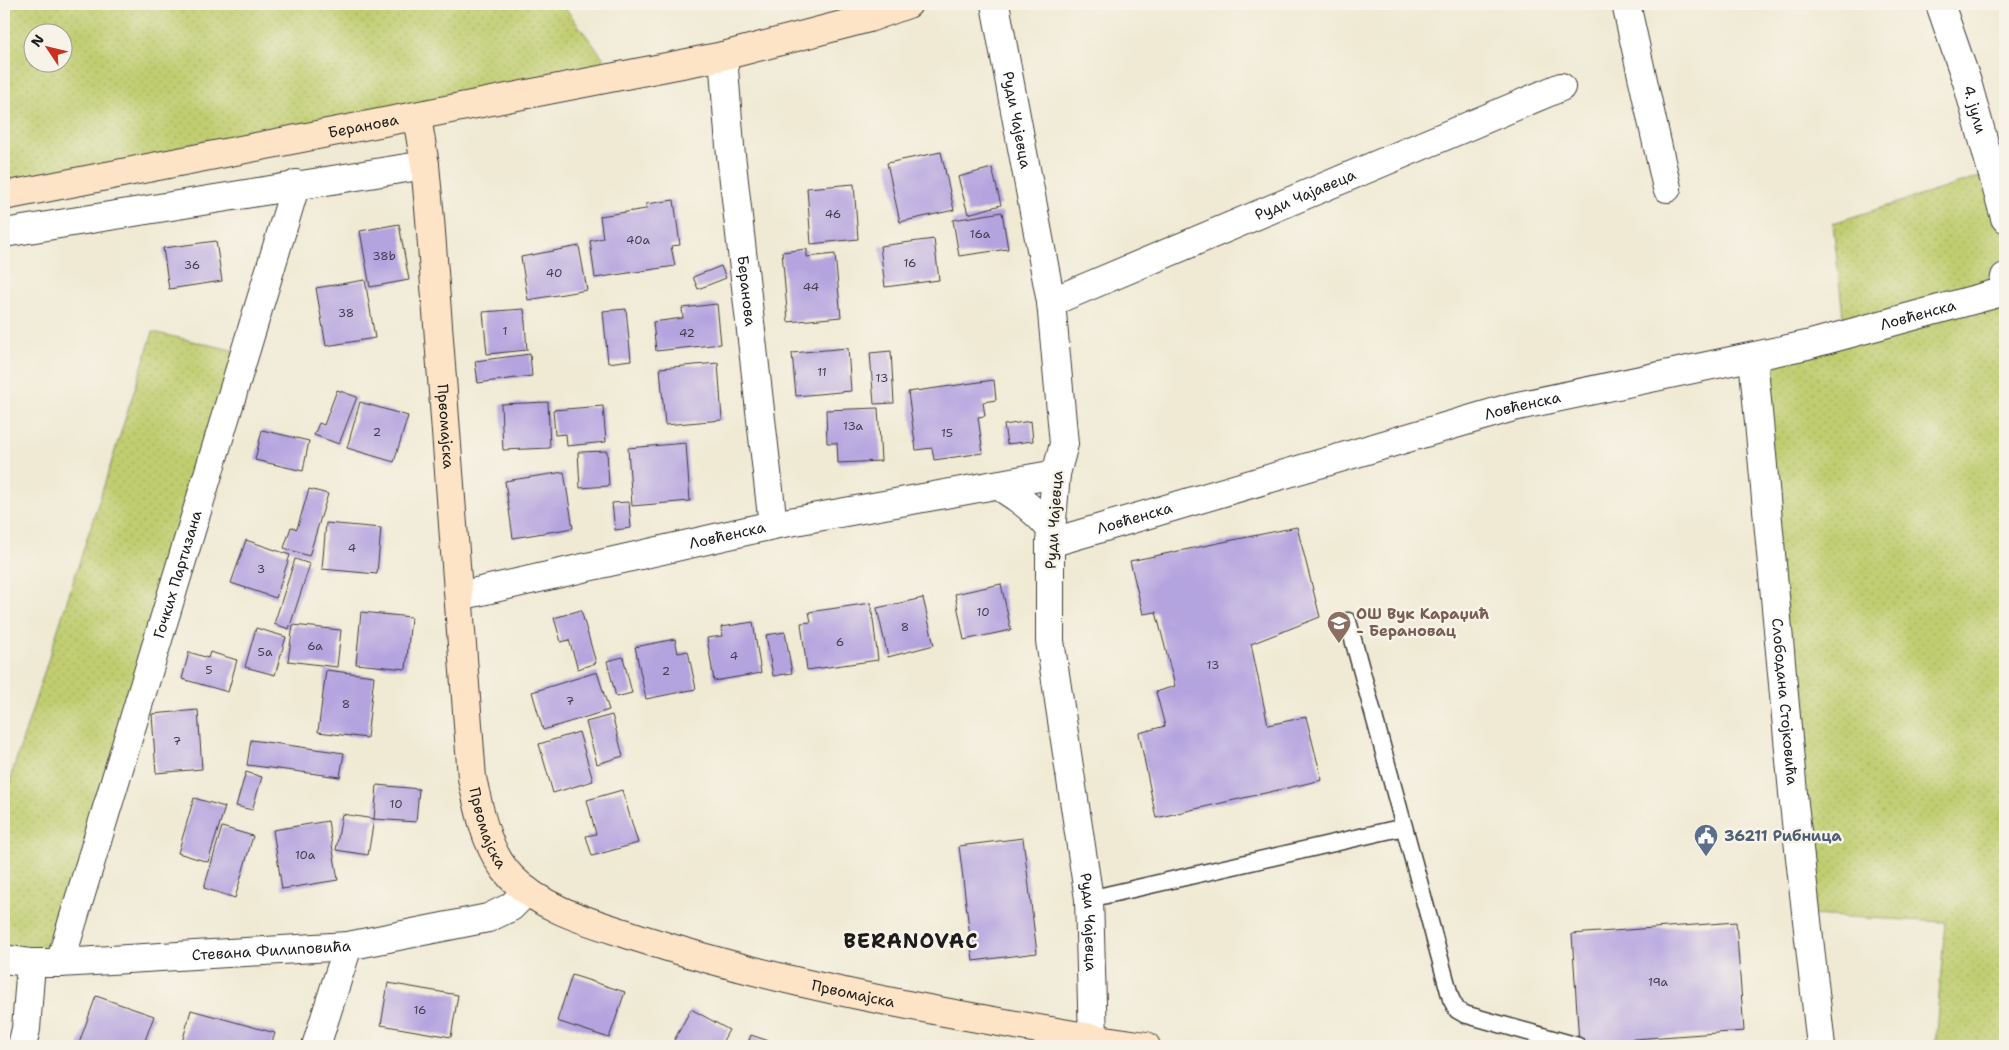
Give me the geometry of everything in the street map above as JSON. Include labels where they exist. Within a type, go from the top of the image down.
[{"type":"main road","name":"Беранова","points":[[4,196],[723,56],[869,18],[908,4]]},
{"type":"main road","name":"Првомајска","points":[[417,117],[425,165],[472,778],[480,814],[497,859],[527,891],[552,908],[582,919],[775,978],[888,1002],[1093,1039],[1146,1046]]},
{"type":"street","name":"Руди Чајевца","points":[[995,4],[1051,302],[1064,444],[1056,474],[1051,536],[1050,641],[1089,899],[1093,1039]]},
{"type":"street","points":[[1626,4],[1667,188]]},
{"type":"street","name":"4. јули","points":[[1940,4],[1966,82],[2005,218]]},
{"type":"street","name":"Беранова","points":[[723,56],[732,156],[773,525]]},
{"type":"street","name":"Руди Чајавеца","points":[[1051,302],[1561,87]]},
{"type":"street","points":[[4,233],[296,184],[425,165]]},
{"type":"street","name":"Гочких Партизана","points":[[60,963],[296,184]]},
{"type":"street","name":"Ловћенска","points":[[1051,536],[1514,407],[1807,345],[2004,284]]},
{"type":"street","name":"Слободана Стојковића","points":[[1754,357],[1794,804],[1822,1046]]},
{"type":"street","name":"Ловћенска","points":[[459,596],[773,525],[1056,474]]},
{"type":"street","points":[[997,485],[1036,511],[1051,536]]},
{"type":"street","name":"Стевана Филиповића","points":[[4,960],[31,963],[60,963],[348,946],[488,918],[511,907],[527,891]]},
{"type":"street","points":[[316,1046],[348,946]]},
{"type":"street","points":[[22,1046],[31,963]]},
{"type":"lane","points":[[1348,621],[1451,999],[1457,1010],[1464,1014],[1578,1046]]},
{"type":"lane","points":[[1089,899],[1404,827]]},
{"type":"green space","points":[[4,4],[562,4],[618,77],[4,196]]},
{"type":"green space","points":[[2005,169],[2005,1046],[1935,1046],[1945,922],[1807,915],[1753,357],[1845,335],[1833,223]]},
{"type":"green space","points":[[153,332],[245,353],[60,963],[4,959],[4,798]]},
{"type":"building","points":[[941,152],[954,210],[900,222],[887,163]]},
{"type":"building","points":[[992,168],[1001,205],[968,214],[958,177]]},
{"type":"building","points":[[854,184],[858,239],[811,244],[807,188]]},
{"type":"building","points":[[674,200],[680,245],[671,246],[675,266],[595,278],[590,241],[603,238],[600,216],[646,209],[646,204]]},
{"type":"building","points":[[1002,212],[1008,249],[959,256],[953,220]]},
{"type":"building","points":[[399,224],[409,280],[370,287],[360,231]]},
{"type":"building","points":[[934,239],[939,280],[885,287],[880,246]]},
{"type":"building","points":[[216,241],[222,281],[169,289],[163,248]]},
{"type":"building","points":[[579,246],[587,290],[528,300],[521,257]]},
{"type":"building","points":[[807,249],[807,257],[835,254],[841,317],[788,322],[782,252]]},
{"type":"building","points":[[721,266],[726,278],[698,289],[693,277]]},
{"type":"building","points":[[365,280],[375,338],[326,346],[316,288]]},
{"type":"building","points":[[717,304],[721,344],[656,351],[653,322],[683,318],[682,308]]},
{"type":"building","points":[[524,309],[527,350],[487,354],[483,312]]},
{"type":"building","points":[[626,309],[631,360],[608,363],[603,311]]},
{"type":"building","points":[[848,348],[851,391],[796,396],[792,353]]},
{"type":"building","points":[[891,351],[894,403],[874,404],[870,353]]},
{"type":"building","points":[[530,354],[532,376],[478,383],[475,361]]},
{"type":"building","points":[[718,363],[722,420],[665,425],[660,368]]},
{"type":"building","points":[[994,380],[996,400],[983,402],[985,416],[978,417],[983,453],[934,460],[932,448],[916,450],[908,392]]},
{"type":"building","points":[[337,390],[357,397],[339,444],[314,435],[319,423],[324,425]]},
{"type":"building","points":[[360,402],[408,416],[394,462],[347,448]]},
{"type":"building","points":[[548,402],[550,448],[503,450],[501,404]]},
{"type":"building","points":[[603,406],[606,442],[567,446],[566,434],[555,435],[553,410]]},
{"type":"building","points":[[878,408],[881,461],[838,463],[837,443],[827,443],[826,410]]},
{"type":"building","points":[[1031,421],[1033,441],[1007,444],[1004,425]]},
{"type":"building","points":[[262,430],[309,441],[303,471],[255,460]]},
{"type":"building","points":[[686,443],[690,501],[632,506],[628,448]]},
{"type":"building","points":[[607,451],[609,486],[580,488],[578,452]]},
{"type":"building","points":[[564,472],[573,528],[513,538],[505,481]]},
{"type":"building","points":[[309,489],[328,494],[309,556],[284,548],[291,527],[297,529]]},
{"type":"building","points":[[629,502],[631,528],[615,530],[612,503]]},
{"type":"building","points":[[326,523],[381,528],[377,574],[322,569]]},
{"type":"building","points":[[1297,527],[1320,617],[1251,644],[1268,725],[1306,717],[1322,780],[1156,818],[1139,733],[1165,726],[1156,692],[1175,686],[1156,612],[1143,614],[1130,561]]},
{"type":"building","points":[[246,540],[290,555],[276,598],[231,583]]},
{"type":"building","points":[[295,559],[310,564],[289,629],[274,624]]},
{"type":"building","points":[[1001,584],[1011,630],[964,640],[955,594]]},
{"type":"building","points":[[923,598],[934,645],[888,657],[877,608]]},
{"type":"building","points":[[871,603],[878,660],[807,670],[801,623],[811,622],[809,612]]},
{"type":"building","points":[[581,610],[596,663],[578,669],[569,640],[561,642],[554,618]]},
{"type":"building","points":[[361,612],[411,617],[406,669],[356,664]]},
{"type":"building","points":[[753,622],[761,673],[714,681],[707,638],[722,636],[721,627]]},
{"type":"building","points":[[293,625],[341,630],[337,667],[288,661]]},
{"type":"building","points":[[256,628],[286,637],[275,675],[245,667]]},
{"type":"building","points":[[785,632],[792,673],[773,676],[766,635]]},
{"type":"building","points":[[675,639],[678,653],[688,651],[696,689],[646,699],[635,647]]},
{"type":"building","points":[[189,652],[208,658],[210,652],[237,660],[228,692],[182,679]]},
{"type":"building","points":[[623,657],[632,693],[616,697],[607,661]]},
{"type":"building","points":[[326,670],[374,676],[367,738],[318,732]]},
{"type":"building","points":[[597,672],[609,710],[543,730],[532,692]]},
{"type":"building","points":[[198,710],[202,769],[156,773],[152,714]]},
{"type":"building","points":[[612,715],[623,756],[597,764],[586,722]]},
{"type":"building","points":[[579,732],[593,781],[553,793],[539,744]]},
{"type":"building","points":[[251,740],[344,753],[340,777],[247,765]]},
{"type":"building","points":[[246,772],[262,777],[252,810],[236,806]]},
{"type":"building","points":[[377,785],[419,789],[416,822],[374,819]]},
{"type":"building","points":[[622,790],[638,843],[592,856],[586,836],[596,834],[587,800]]},
{"type":"building","points":[[194,798],[225,807],[208,862],[178,853]]},
{"type":"building","points":[[342,814],[374,819],[368,855],[336,850]]},
{"type":"building","points":[[328,821],[338,880],[282,889],[273,830]]},
{"type":"building","points":[[222,827],[253,836],[235,898],[204,888]]},
{"type":"building","points":[[1023,838],[1037,953],[973,961],[959,846]]},
{"type":"building","points":[[1736,922],[1744,1031],[1579,1043],[1572,934]]},
{"type":"building","points":[[572,975],[625,992],[609,1038],[557,1021]]},
{"type":"building","points":[[388,983],[458,995],[451,1037],[381,1025]]},
{"type":"building","points":[[96,996],[154,1016],[143,1046],[78,1046]]},
{"type":"building","points":[[691,1009],[729,1030],[720,1046],[671,1046]]},
{"type":"building","points":[[191,1010],[275,1033],[271,1046],[181,1046]]},
{"type":"building","points":[[751,1035],[784,1046],[747,1046]]},
{"type":"place","name":"ОШ Вук Караџић - Берановац","points":[[1339,644]]},
{"type":"place","name":"36211 Рибница","points":[[1706,857]]},
{"type":"district","name":"BERANOVAC","points":[[911,941]]}]
